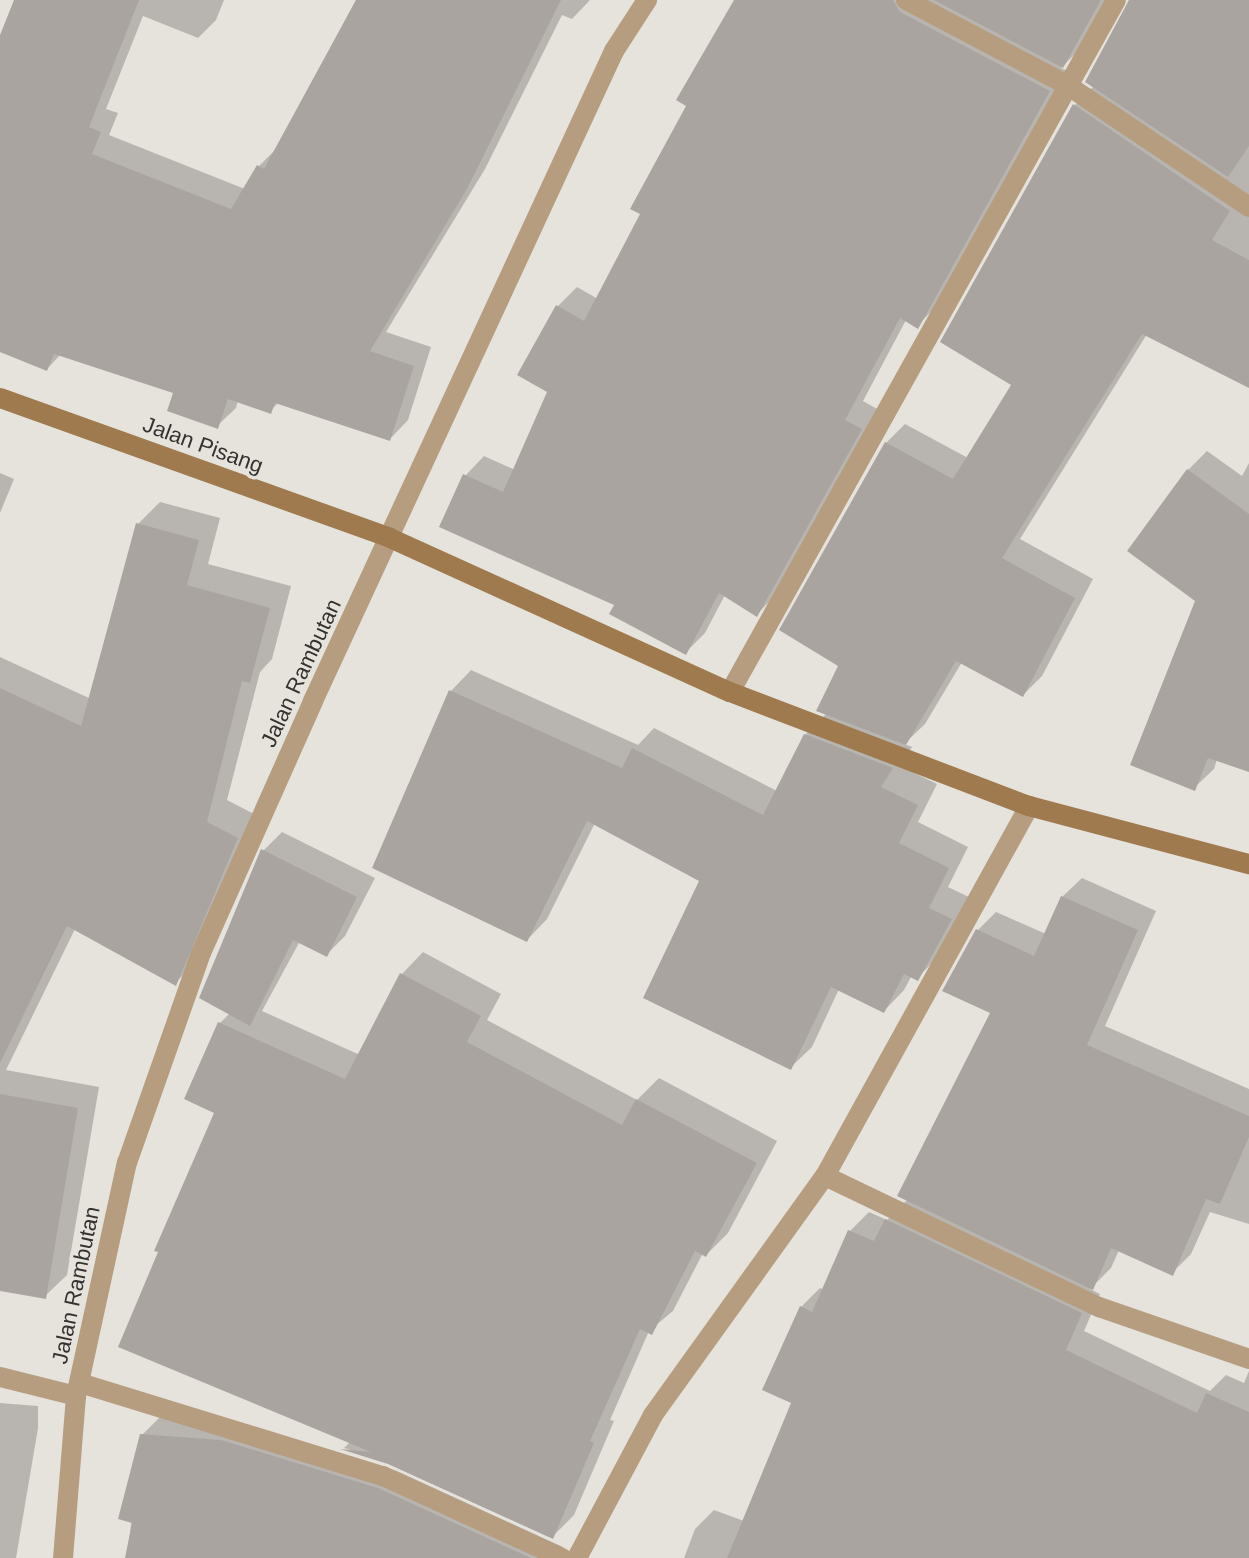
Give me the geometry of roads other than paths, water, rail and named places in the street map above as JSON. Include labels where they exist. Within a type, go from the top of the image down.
[{"type":"street","name":"Jalan Rambutan","points":[[63,1558],[78,1390],[127,1163],[201,953],[313,701],[614,51],[647,0]]},
{"type":"street","points":[[906,0],[1067,85],[1249,207]]},
{"type":"street","points":[[730,692],[1116,0]]},
{"type":"street","name":"Jalan Pisang","points":[[0,398],[390,538],[730,692],[1029,806],[1249,864]]},
{"type":"street","points":[[577,1558],[653,1415],[825,1176],[1029,806]]},
{"type":"street","points":[[825,1176],[1099,1307],[1249,1359]]},
{"type":"street","points":[[0,1377],[78,1390],[383,1476],[562,1558]]}]
